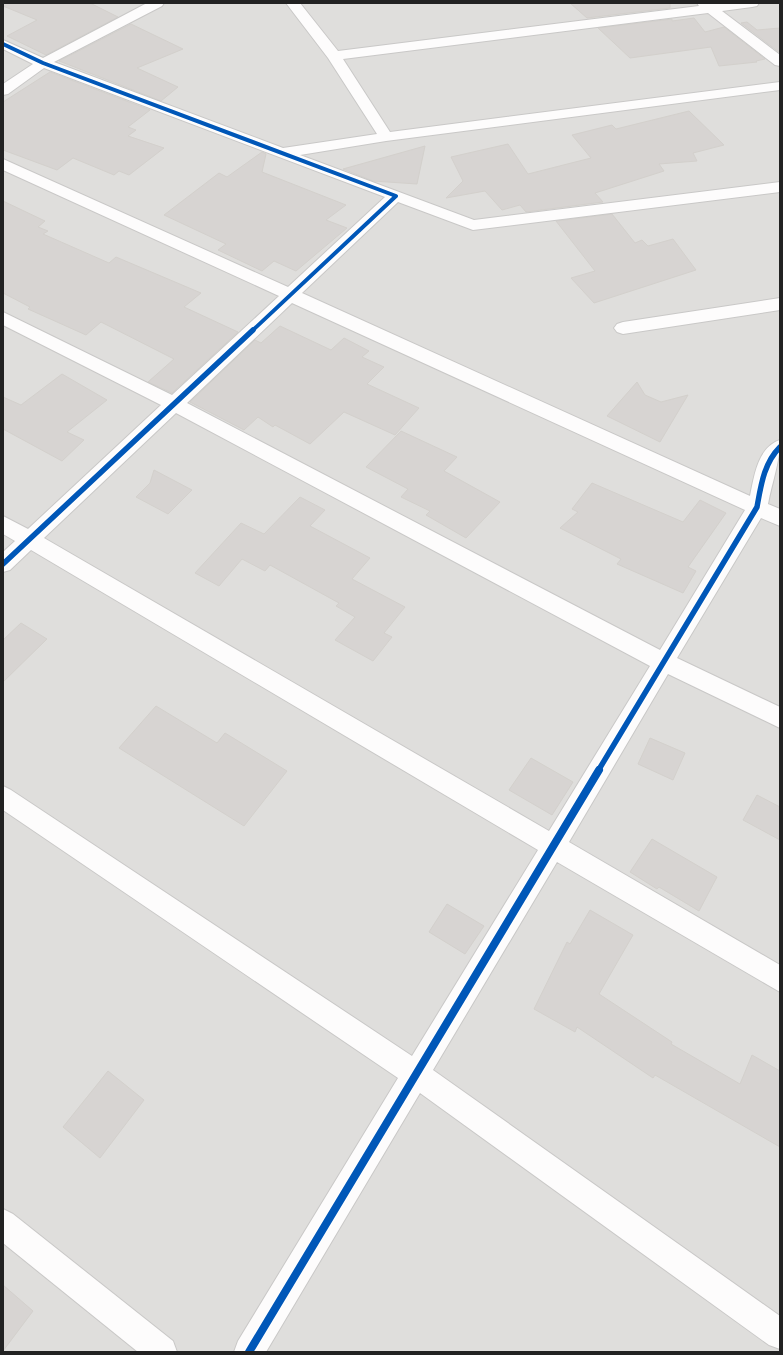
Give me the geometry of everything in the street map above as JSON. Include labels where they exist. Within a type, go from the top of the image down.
[{"type":"street","points":[[3,91],[43,63],[157,3]]},
{"type":"street","points":[[293,3],[334,56],[386,137]]},
{"type":"street","points":[[334,56],[706,5],[752,3]]},
{"type":"street","points":[[706,5],[780,62]]},
{"type":"street","points":[[3,44],[43,63],[278,153],[473,225],[780,186]]},
{"type":"street","points":[[278,153],[386,137],[780,86]]},
{"type":"street","points":[[3,164],[780,518]]},
{"type":"street","points":[[3,564],[396,196]]},
{"type":"street","points":[[623,328],[780,304]]},
{"type":"street","points":[[3,318],[174,403],[664,662],[780,718]]},
{"type":"street","points":[[249,1352],[757,507],[763,478],[770,456],[780,447]]},
{"type":"street","points":[[3,524],[780,979]]},
{"type":"street","points":[[3,797],[416,1074],[780,1334]]},
{"type":"street","points":[[3,1224],[162,1352]]},
{"type":"shaded area","points":[[3,3],[780,3],[780,1352],[3,1352]]},
{"type":"building","points":[[3,3],[90,3],[118,17],[46,55],[7,36],[37,20],[3,6]]},
{"type":"building","points":[[570,3],[670,3],[670,8],[587,18]]},
{"type":"building","points":[[694,18],[705,32],[724,27],[765,59],[756,61],[757,62],[719,66],[711,47],[630,58],[598,28],[672,19],[672,21]]},
{"type":"building","points":[[747,22],[757,30],[780,28],[780,53],[741,23]]},
{"type":"building","points":[[131,24],[183,49],[137,68],[178,87],[161,101],[59,61]]},
{"type":"building","points":[[50,72],[150,110],[128,127],[136,130],[128,136],[164,148],[129,175],[119,171],[114,175],[73,158],[57,170],[3,150],[3,102]]},
{"type":"building","points":[[689,111],[724,145],[693,153],[697,161],[659,164],[664,171],[595,193],[603,202],[526,212],[520,205],[502,210],[485,191],[446,198],[463,181],[451,157],[508,144],[528,174],[591,158],[572,135],[612,125],[616,129]]},
{"type":"building","points":[[425,146],[417,184],[373,181],[343,169]]},
{"type":"building","points":[[262,152],[266,154],[262,172],[346,205],[326,220],[347,228],[296,271],[274,261],[262,271],[218,250],[226,244],[164,215],[219,173],[227,177]]},
{"type":"building","points":[[3,201],[45,221],[38,227],[48,231],[43,234],[109,263],[116,257],[201,293],[184,307],[238,332],[172,393],[148,382],[174,359],[101,322],[86,335],[28,309],[30,307],[3,293]]},
{"type":"building","points":[[612,214],[635,243],[642,240],[648,246],[673,239],[696,270],[594,303],[571,278],[595,271],[556,221]]},
{"type":"building","points":[[280,326],[331,350],[344,338],[369,351],[362,357],[384,367],[367,384],[419,408],[395,435],[344,412],[310,444],[275,425],[273,427],[258,417],[244,430],[190,402],[255,340],[261,343]]},
{"type":"building","points":[[62,374],[107,400],[67,432],[84,440],[62,461],[3,429],[3,397],[21,405]]},
{"type":"building","points":[[637,382],[645,395],[661,402],[688,395],[660,442],[607,416]]},
{"type":"building","points":[[401,431],[457,457],[444,471],[500,502],[466,538],[426,515],[430,511],[401,497],[408,489],[366,467]]},
{"type":"building","points":[[154,470],[192,490],[168,514],[136,497],[150,483]]},
{"type":"building","points":[[592,483],[683,522],[700,500],[726,513],[688,567],[696,571],[683,593],[617,564],[621,559],[560,528],[578,512],[572,509]]},
{"type":"building","points":[[300,497],[325,510],[310,526],[370,558],[352,579],[405,607],[384,633],[392,637],[373,661],[335,640],[355,617],[336,606],[339,603],[270,565],[265,571],[242,559],[219,586],[195,573],[241,523],[264,534]]},
{"type":"building","points":[[21,623],[47,639],[3,682],[3,640]]},
{"type":"building","points":[[156,706],[217,743],[225,733],[287,771],[244,826],[119,748]]},
{"type":"building","points":[[650,738],[685,753],[673,780],[638,764]]},
{"type":"building","points":[[531,758],[573,782],[552,815],[509,790]]},
{"type":"building","points":[[757,795],[780,807],[780,840],[743,820]]},
{"type":"building","points":[[652,839],[717,877],[699,911],[659,887],[657,889],[630,872]]},
{"type":"building","points":[[447,904],[484,926],[465,954],[429,932]]},
{"type":"building","points":[[590,910],[633,935],[599,994],[672,1042],[671,1044],[740,1084],[752,1055],[780,1071],[780,1147],[655,1075],[653,1078],[577,1027],[575,1032],[534,1009],[567,942],[570,944]]},
{"type":"building","points":[[108,1071],[144,1100],[100,1158],[63,1127]]},
{"type":"building","points":[[3,1285],[33,1311],[3,1351]]},
{"type":"cycle path","points":[[3,44],[43,63],[396,196],[3,564]]},
{"type":"cycle path","points":[[249,1352],[757,507],[763,478],[771,456],[780,447]]}]
